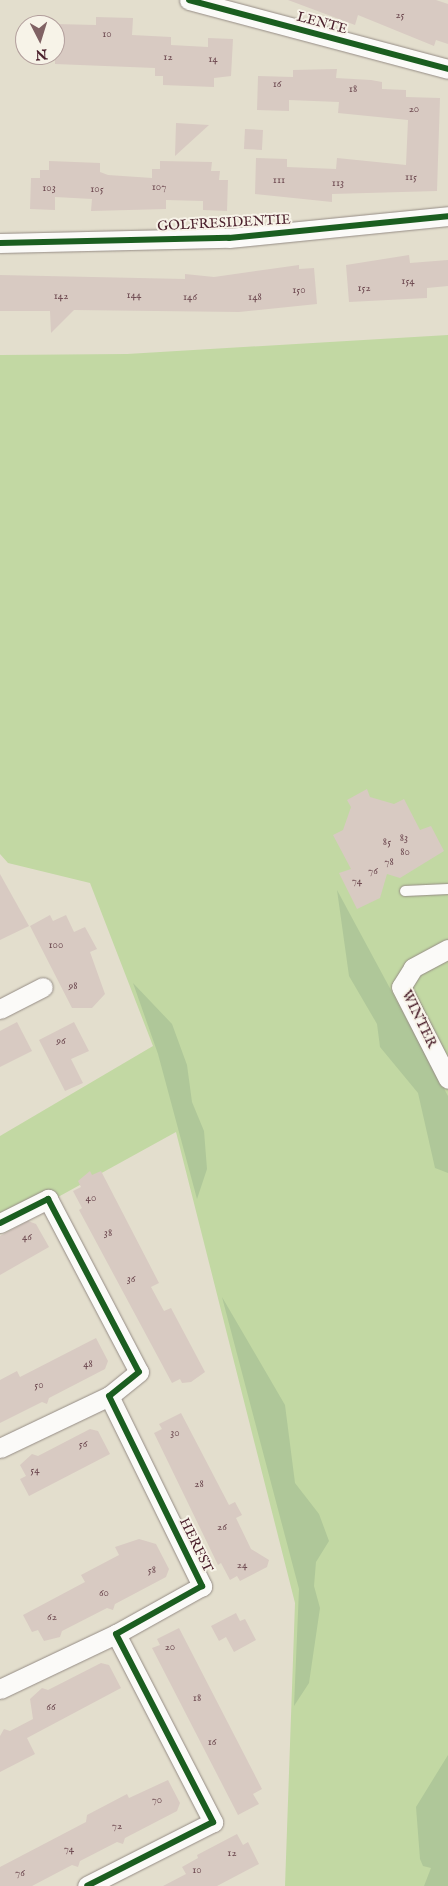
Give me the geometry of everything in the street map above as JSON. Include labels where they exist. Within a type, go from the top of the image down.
[{"type":"street","name":"LENTE","points":[[189,0],[448,69]]},
{"type":"street","name":"GOLFRESIDENTIE","points":[[0,243],[229,238],[448,216]]},
{"type":"street","name":"WINTER","points":[[448,949],[413,968],[401,986],[441,1050],[448,1079]]},
{"type":"street","points":[[0,1008],[42,987]]},
{"type":"street","points":[[0,1224],[48,1199],[139,1372],[109,1396],[0,1448]]},
{"type":"street","name":"HERFST","points":[[0,1689],[116,1634],[202,1586],[109,1396]]},
{"type":"street","points":[[87,1886],[213,1822],[116,1634]]},
{"type":"lane","points":[[404,892],[448,889]]},
{"type":"green space","points":[[448,335],[448,1886],[285,1886],[295,1603],[176,1132],[0,1229],[0,1136],[153,1046],[90,883],[8,863],[0,854],[0,355],[127,354]]},
{"type":"green space","points":[[337,890],[448,1096],[448,1173],[435,1168],[418,1093],[380,1047],[377,1024],[349,976]]},
{"type":"green space","points":[[133,983],[172,1024],[187,1065],[192,1102],[204,1131],[207,1169],[197,1199],[158,1054]]},
{"type":"green space","points":[[222,1297],[285,1405],[295,1483],[319,1514],[329,1541],[316,1562],[314,1586],[320,1608],[309,1683],[294,1706],[299,1589]]},
{"type":"green space","points":[[448,1755],[448,1886],[424,1886],[431,1868],[423,1866],[420,1859],[416,1807]]},
{"type":"building","points":[[288,0],[436,0],[448,4],[448,44],[436,40],[434,46],[358,15],[355,25]]},
{"type":"building","points":[[96,17],[133,18],[132,35],[171,37],[171,45],[208,47],[208,38],[233,39],[231,76],[214,78],[214,87],[163,85],[163,76],[155,76],[155,68],[65,64],[65,24],[96,25]]},
{"type":"building","points":[[337,69],[336,78],[382,82],[382,89],[406,90],[406,97],[440,98],[437,191],[332,194],[332,202],[255,194],[256,158],[287,159],[287,167],[336,169],[337,158],[406,165],[408,120],[338,113],[339,102],[289,100],[289,111],[257,110],[258,76],[293,77],[293,70]]},
{"type":"building","points":[[176,123],[209,125],[175,156]]},
{"type":"building","points":[[245,129],[263,130],[262,150],[244,149]]},
{"type":"building","points":[[49,161],[100,163],[100,172],[108,175],[152,178],[152,169],[160,169],[160,161],[212,162],[211,171],[220,171],[219,180],[228,180],[227,211],[203,210],[203,201],[166,200],[166,209],[91,211],[92,199],[55,197],[55,210],[30,209],[31,178],[40,178],[40,170],[49,170]]},
{"type":"building","points":[[409,255],[410,263],[448,260],[448,286],[427,288],[427,298],[349,302],[346,265]]},
{"type":"building","points":[[299,265],[299,269],[314,268],[317,304],[239,312],[74,310],[51,333],[50,311],[0,311],[0,275],[185,279],[185,274],[214,277]]},
{"type":"building","points":[[367,789],[370,797],[394,804],[404,799],[420,830],[431,826],[444,851],[400,878],[387,874],[380,898],[357,909],[339,873],[351,869],[333,835],[343,830],[351,807],[347,800]]},
{"type":"building","points":[[0,874],[29,926],[0,940]]},
{"type":"building","points":[[50,915],[53,921],[66,915],[74,932],[85,927],[97,949],[90,952],[105,994],[92,1008],[72,1008],[30,926]]},
{"type":"building","points":[[17,1022],[32,1051],[0,1067],[0,1031]]},
{"type":"building","points":[[74,1022],[89,1051],[71,1059],[83,1083],[65,1091],[39,1040]]},
{"type":"building","points":[[90,1171],[92,1175],[101,1171],[159,1283],[151,1287],[164,1311],[171,1308],[205,1372],[191,1382],[182,1383],[180,1379],[172,1383],[79,1210],[82,1208],[73,1191],[81,1187],[78,1181]]},
{"type":"building","points":[[28,1221],[36,1224],[49,1247],[0,1275],[0,1236]]},
{"type":"building","points":[[96,1338],[108,1361],[105,1369],[49,1398],[47,1404],[42,1402],[0,1423],[0,1380],[17,1371],[20,1377]]},
{"type":"building","points":[[181,1413],[229,1505],[235,1502],[242,1515],[236,1518],[251,1549],[269,1560],[267,1567],[240,1581],[237,1576],[230,1580],[221,1563],[218,1565],[154,1433],[162,1429],[159,1424]]},
{"type":"building","points":[[90,1429],[98,1431],[110,1454],[29,1496],[20,1479],[26,1476],[20,1465],[32,1454],[38,1456]]},
{"type":"building","points":[[139,1539],[156,1544],[169,1569],[166,1577],[115,1604],[113,1610],[107,1608],[62,1631],[60,1637],[44,1641],[38,1630],[32,1632],[23,1615],[85,1582],[81,1575],[119,1555],[115,1547]]},
{"type":"building","points":[[236,1613],[240,1621],[245,1619],[256,1640],[234,1652],[226,1637],[219,1641],[211,1626]]},
{"type":"building","points":[[179,1628],[262,1789],[253,1794],[259,1804],[238,1815],[152,1648],[160,1645],[157,1639]]},
{"type":"building","points":[[101,1663],[109,1665],[121,1688],[27,1738],[35,1754],[0,1772],[0,1736],[4,1729],[10,1731],[33,1719],[30,1699],[42,1688],[48,1690]]},
{"type":"building","points":[[168,1780],[180,1803],[177,1811],[125,1838],[123,1844],[117,1842],[80,1861],[78,1867],[72,1865],[32,1886],[0,1886],[0,1867],[86,1822],[87,1815],[127,1794],[129,1798]]},
{"type":"building","points":[[237,1834],[243,1845],[248,1842],[259,1864],[217,1886],[163,1886],[186,1874],[182,1867],[198,1858],[197,1855]]},
{"type":"cycle path","points":[[189,0],[448,69]]},
{"type":"cycle path","points":[[0,243],[229,238],[448,216]]},
{"type":"cycle path","points":[[0,1223],[48,1199],[139,1372],[109,1396],[202,1586],[116,1634],[213,1822],[87,1886]]}]
